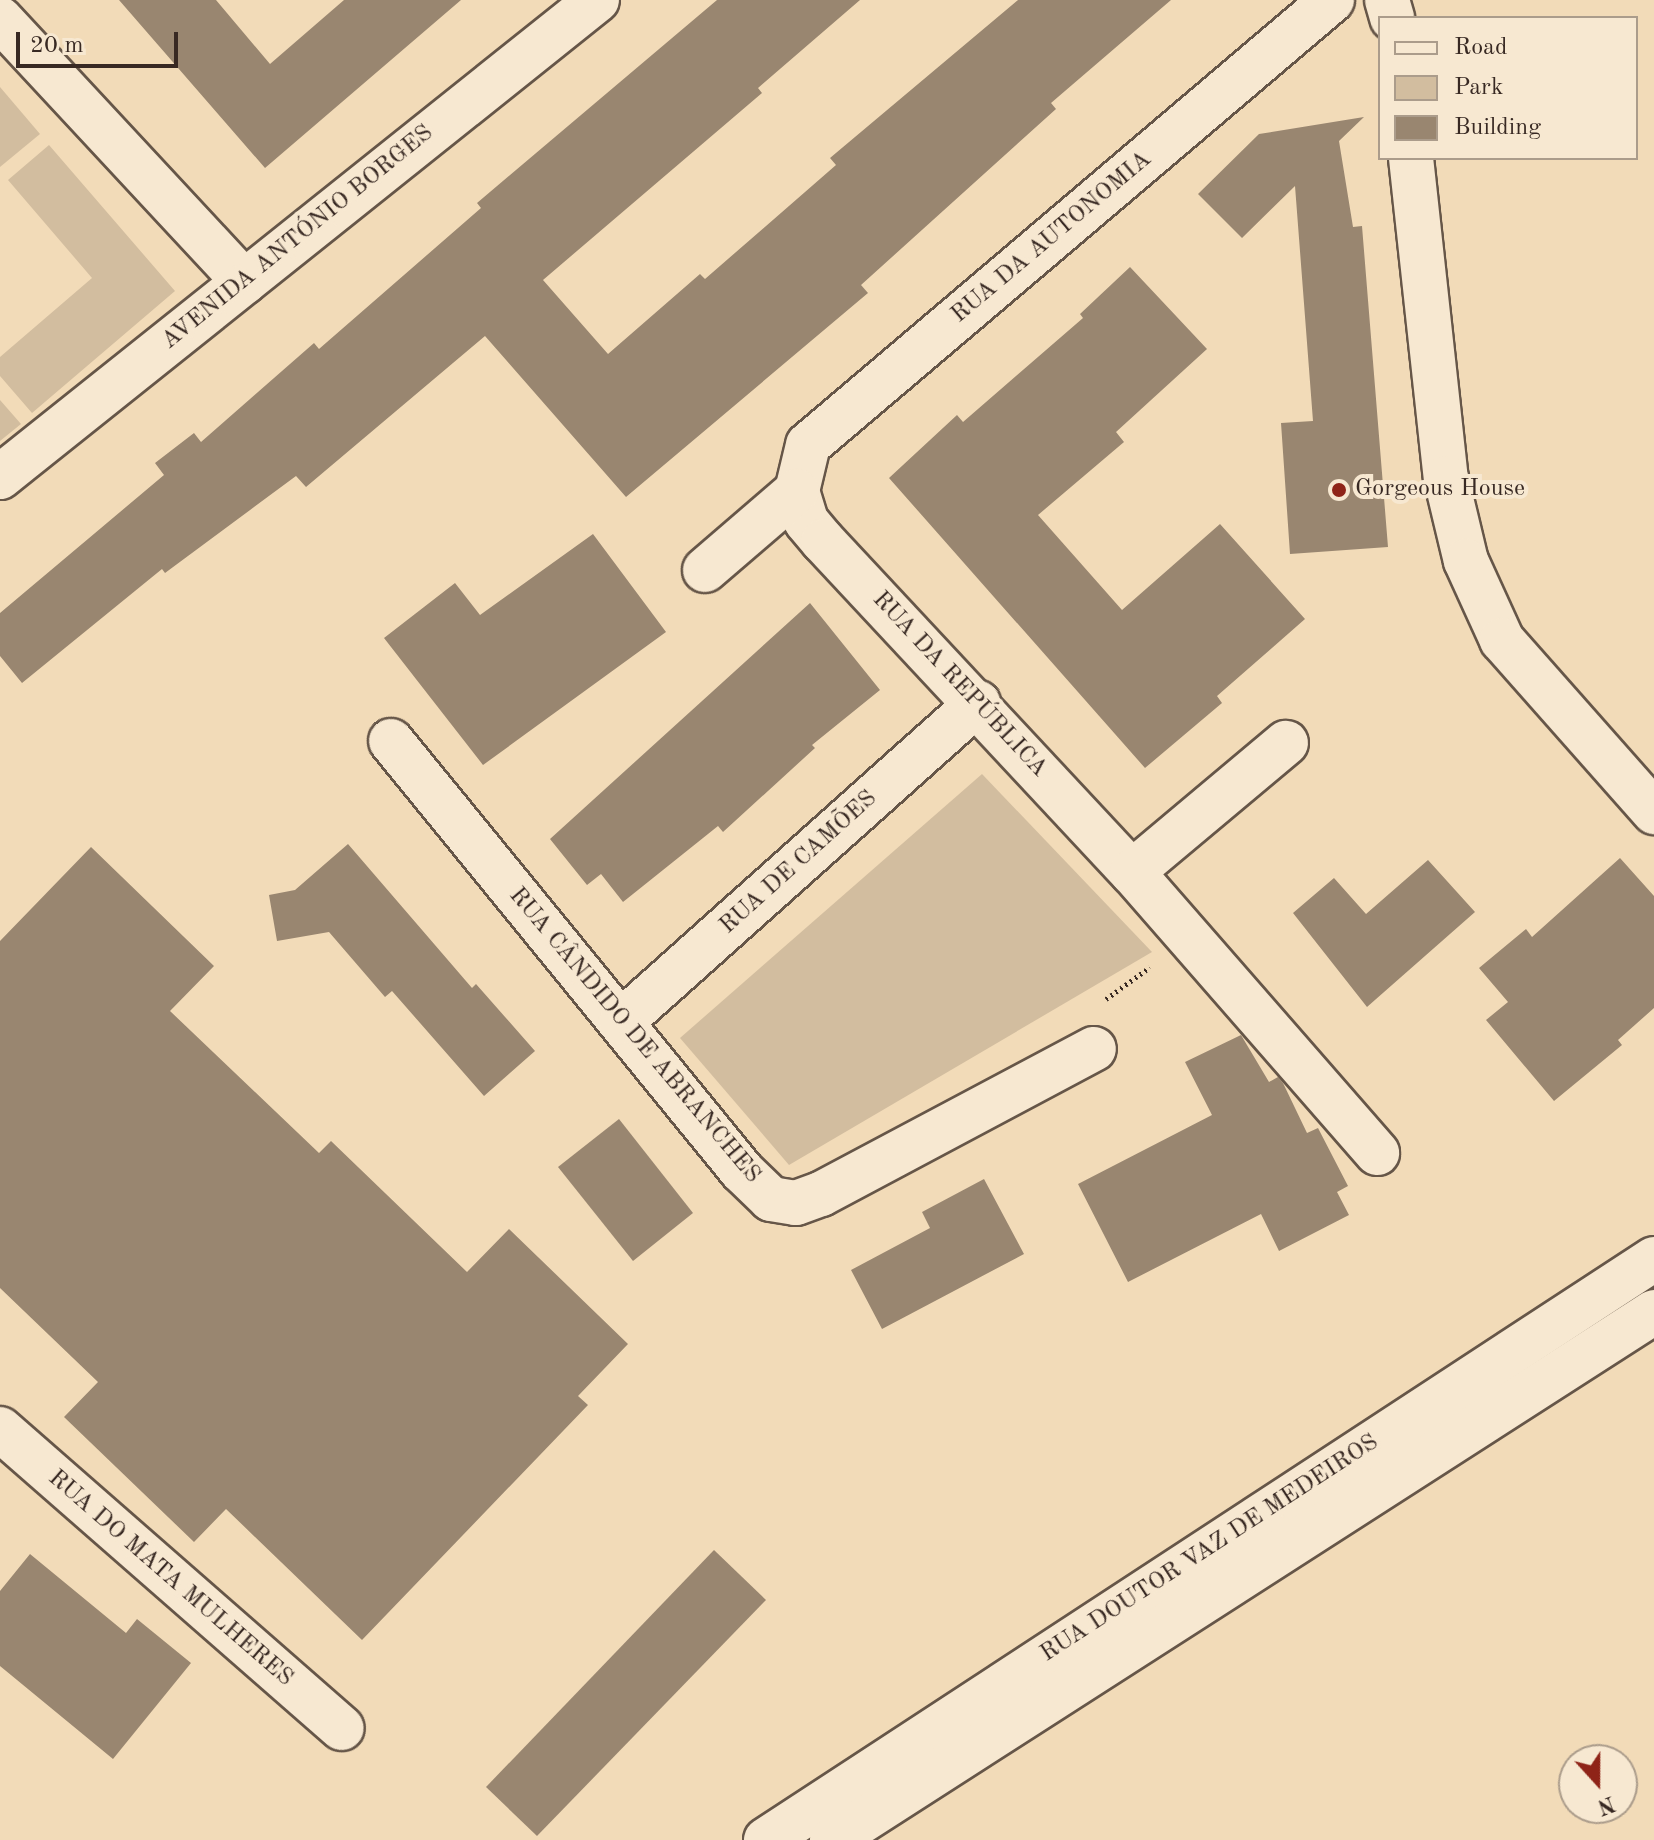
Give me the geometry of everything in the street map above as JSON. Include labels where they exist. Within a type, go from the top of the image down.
[{"type":"street","name":"AVENIDA ANTÓNIO BORGES","points":[[0,477],[597,0]]},
{"type":"street","name":"RUA DA AUTONOMIA","points":[[797,491],[808,445],[1332,0]]},
{"type":"street","points":[[0,19],[244,282]]},
{"type":"street","points":[[1411,160],[1446,478],[1466,561],[1502,640],[1654,812]]},
{"type":"street","points":[[705,570],[797,491]]},
{"type":"street","name":"RUA DA REPÚBLICA","points":[[797,491],[806,521],[823,541],[978,703],[1132,872],[1377,1153]]},
{"type":"street","name":"RUA DE CAMÕES","points":[[621,1022],[978,703]]},
{"type":"street","name":"RUA CÂNDIDO DE ABRANCHES","points":[[391,741],[742,1171],[771,1199],[796,1203],[1094,1049]]},
{"type":"street","points":[[1132,872],[1286,743]]},
{"type":"street","name":"RUA DOUTOR VAZ DE MEDEIROS","points":[[766,1840],[1654,1259]]},
{"type":"street","name":"RUA DOUTOR VAZ DE MEDEIROS","points":[[832,1840],[1654,1312]]},
{"type":"street","name":"RUA DO MATA MULHERES","points":[[0,1429],[341,1728]]},
{"type":"path","points":[[1094,1049],[1101,1003],[1189,938]]},
{"type":"green space","points":[[0,87],[40,134],[0,167]]},
{"type":"green space","points":[[49,145],[175,291],[32,413],[0,376],[0,357],[92,278],[8,180]]},
{"type":"green space","points":[[0,400],[21,424],[0,441]]},
{"type":"green space","points":[[982,774],[1152,952],[789,1165],[680,1038]]},
{"type":"building","points":[[119,0],[216,0],[270,64],[344,0],[461,0],[265,168]]},
{"type":"building","points":[[717,0],[860,0],[758,88],[762,93],[543,280],[608,354],[700,274],[705,279],[836,165],[830,158],[1018,0],[1171,0],[1051,103],[1056,109],[861,285],[868,293],[626,497],[485,336],[306,487],[296,476],[165,573],[162,569],[22,683],[0,656],[0,613],[164,475],[155,463],[194,433],[201,442],[314,343],[319,349],[481,208],[477,203]]},
{"type":"building","points":[[1364,117],[1339,141],[1353,227],[1362,226],[1388,547],[1290,554],[1281,423],[1313,421],[1295,186],[1242,238],[1198,194],[1259,134]]},
{"type":"building","points":[[1130,267],[1207,349],[1116,432],[1124,442],[1038,515],[1122,610],[1220,524],[1305,619],[1217,696],[1222,703],[1145,768],[889,478],[957,415],[963,422],[1083,318],[1080,314]]},
{"type":"building","points":[[593,534],[666,632],[483,765],[384,638],[455,583],[480,615]]},
{"type":"building","points":[[810,603],[880,690],[812,745],[815,748],[723,832],[718,826],[623,902],[601,874],[587,885],[550,839]]},
{"type":"building","points":[[348,844],[472,988],[476,984],[535,1051],[484,1096],[392,991],[385,997],[329,932],[277,941],[269,895],[295,890]]},
{"type":"building","points":[[91,847],[214,966],[170,1011],[319,1153],[331,1141],[467,1272],[509,1229],[628,1344],[578,1396],[588,1405],[362,1640],[226,1509],[194,1542],[64,1417],[98,1382],[0,1288],[0,941]]},
{"type":"building","points":[[1620,858],[1654,896],[1654,1008],[1618,1040],[1622,1045],[1554,1101],[1486,1020],[1508,1002],[1479,968],[1526,929],[1532,937]]},
{"type":"building","points":[[1428,860],[1475,912],[1367,1007],[1293,913],[1334,878],[1366,914]]},
{"type":"building","points":[[1241,1035],[1269,1082],[1278,1077],[1283,1083],[1307,1133],[1318,1128],[1348,1186],[1337,1192],[1349,1215],[1279,1251],[1261,1214],[1128,1282],[1078,1184],[1212,1115],[1185,1062]]},
{"type":"building","points":[[619,1119],[693,1213],[633,1261],[558,1167]]},
{"type":"building","points":[[984,1179],[1024,1254],[882,1329],[851,1270],[930,1228],[922,1212]]},
{"type":"building","points":[[714,1550],[766,1600],[537,1836],[486,1787]]},
{"type":"building","points":[[30,1554],[126,1633],[137,1619],[191,1663],[113,1759],[0,1666],[0,1591]]},
{"type":"place","name":"Gorgeous House","points":[[1339,490]]}]
